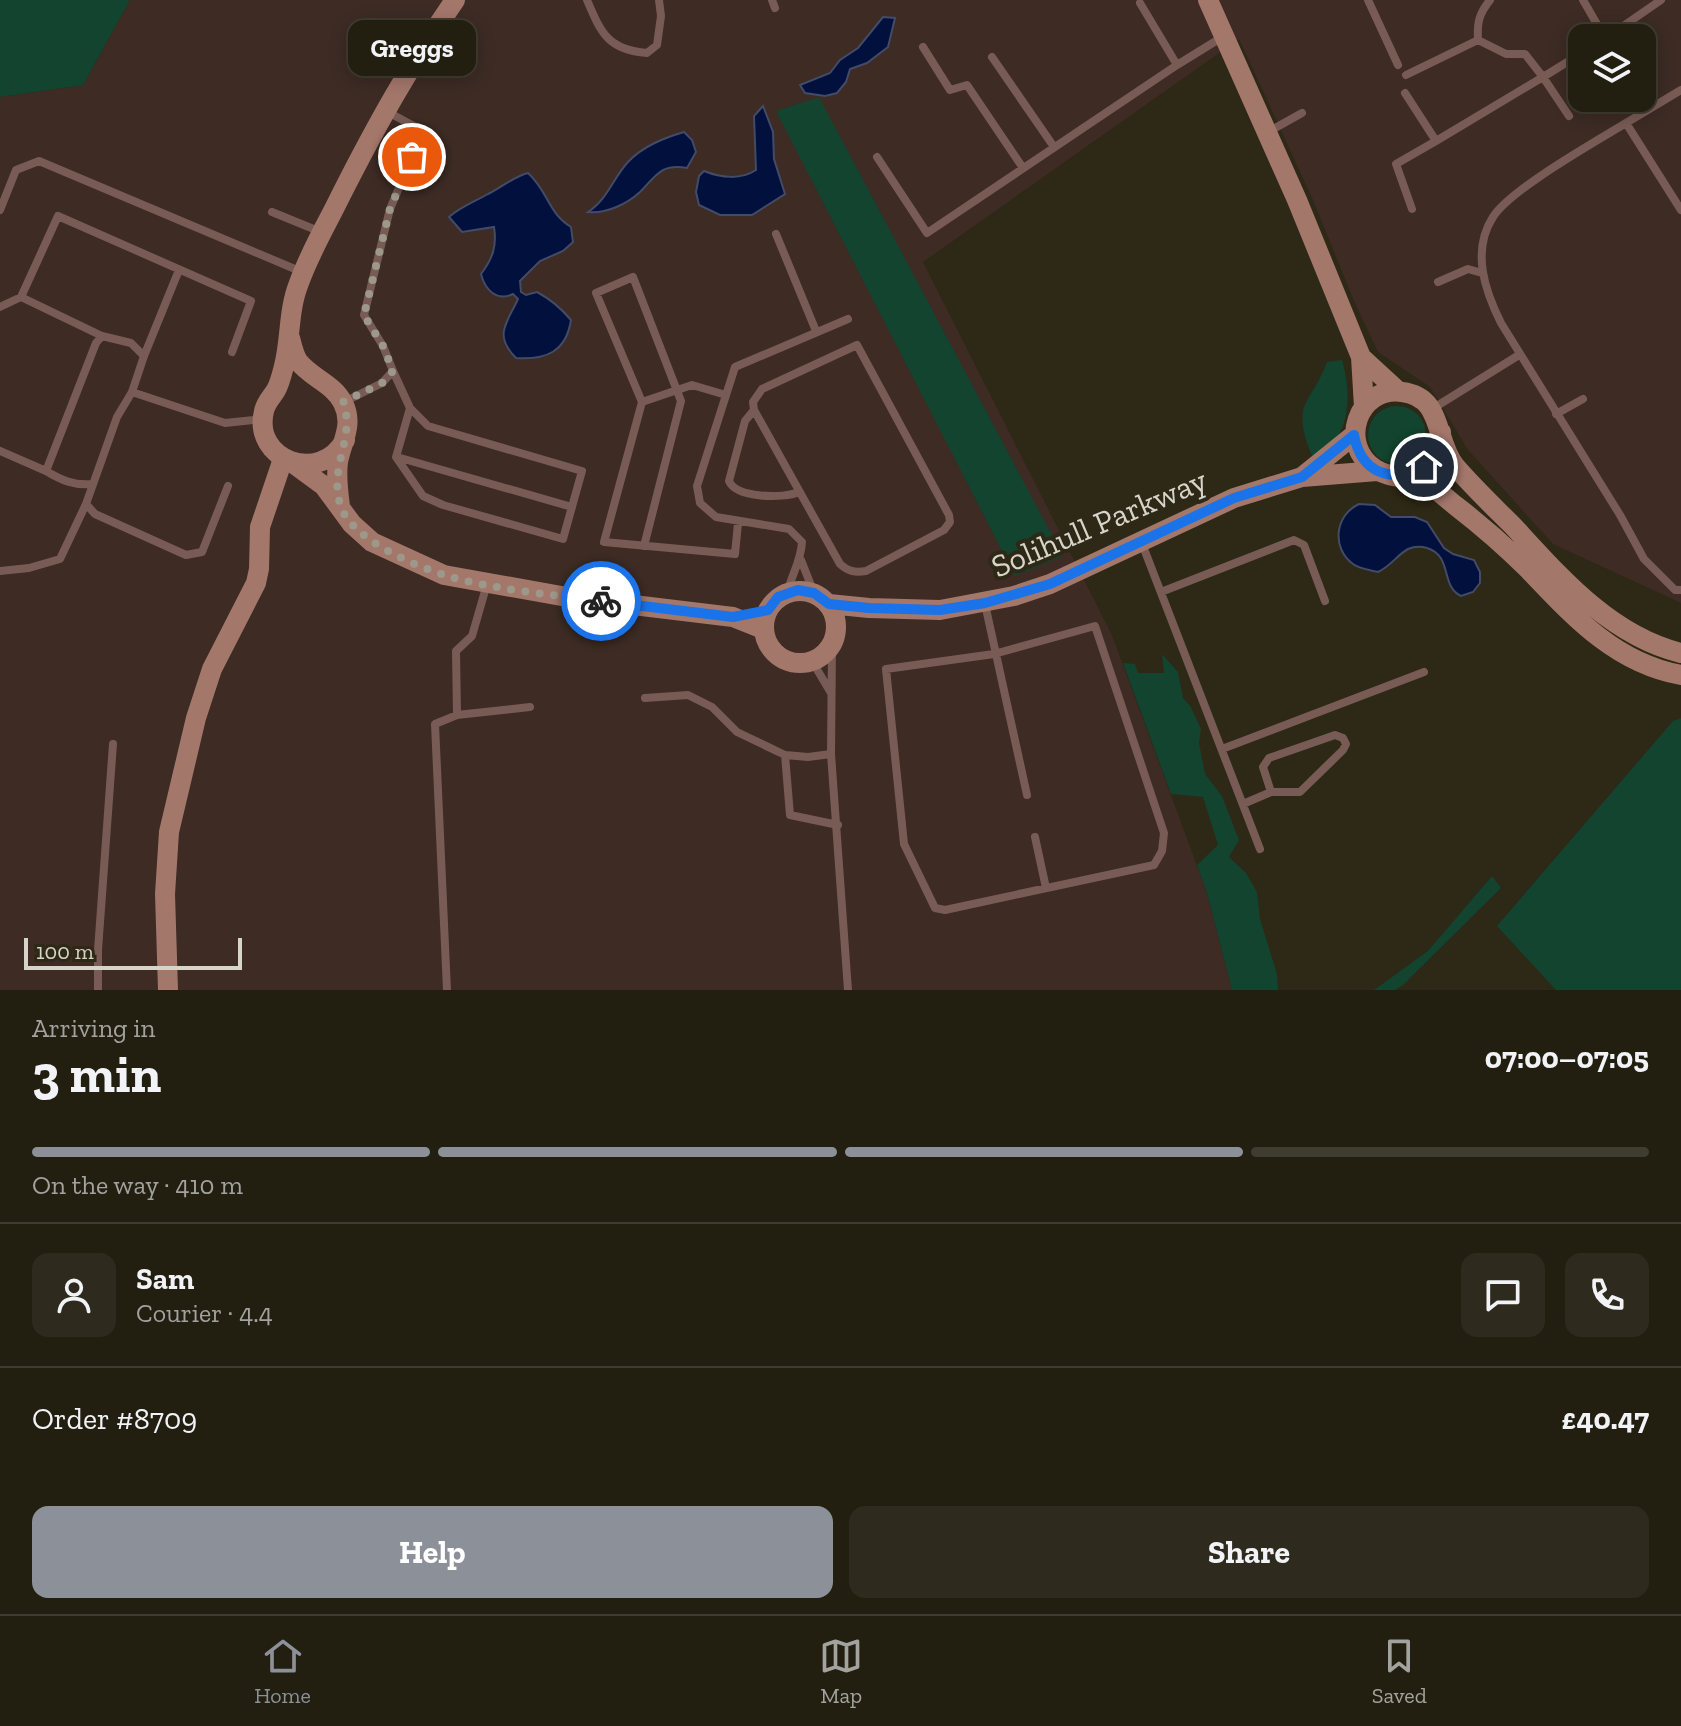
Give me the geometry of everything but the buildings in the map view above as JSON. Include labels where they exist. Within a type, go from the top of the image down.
[{"type":"street","points":[[276,391],[290,338],[291,312],[303,273],[321,233],[384,110],[455,0]]},
{"type":"street","points":[[1208,0],[1361,357],[1364,407]]},
{"type":"street","points":[[290,338],[296,359],[338,394],[343,402],[348,427],[337,473],[340,508]]},
{"type":"street","points":[[1361,357],[1398,391]]},
{"type":"street","points":[[326,385],[309,380],[295,381],[276,391],[269,398],[263,419],[265,436],[271,448],[324,486],[352,524],[372,542],[444,575],[487,584],[567,597],[766,620]]},
{"type":"street","points":[[1377,471],[1361,457],[1354,435],[1355,424],[1373,398],[1398,391],[1411,393],[1423,400],[1438,419],[1452,463],[1585,600],[1609,620],[1636,636],[1681,653]]},
{"type":"street","points":[[1400,476],[1424,467],[1438,447],[1441,432]]},
{"type":"street","points":[[1302,477],[1354,435]]},
{"type":"street","points":[[288,462],[318,463],[330,458],[345,440]]},
{"type":"street","points":[[168,990],[165,894],[169,832],[175,804],[196,718],[212,669],[256,583],[260,527],[288,462]]},
{"type":"street","points":[[1302,477],[1377,471],[1427,484],[1487,530],[1556,601],[1608,645],[1643,664],[1681,675]]},
{"type":"street","name":"Solihull Parkway","points":[[822,598],[869,608],[940,610],[985,603],[1050,584],[1234,498],[1302,477]]},
{"type":"street","points":[[834,640],[837,622],[822,598],[798,590],[778,597],[766,620],[770,648],[779,657],[801,664],[824,655],[852,619],[869,608]]},
{"type":"lane","points":[[587,0],[605,40],[630,52],[647,53],[657,45],[661,16],[659,0]]},
{"type":"lane","points":[[1368,0],[1398,65]]},
{"type":"lane","points":[[1478,40],[1480,12],[1490,0]]},
{"type":"lane","points":[[1583,0],[1598,24]]},
{"type":"lane","points":[[1626,24],[1661,0]]},
{"type":"lane","points":[[1140,3],[1177,65]]},
{"type":"lane","points":[[877,157],[927,233],[1225,36]]},
{"type":"lane","points":[[1406,75],[1478,40]]},
{"type":"lane","points":[[1478,40],[1506,54],[1525,54],[1569,116]]},
{"type":"lane","points":[[923,47],[950,90],[967,85],[1023,168]]},
{"type":"lane","points":[[992,57],[1054,147]]},
{"type":"lane","points":[[1412,209],[1396,164],[1568,62]]},
{"type":"lane","points":[[1681,90],[1524,189],[1494,216],[1483,242],[1482,273],[1487,295],[1519,355],[1620,515],[1644,559],[1675,590],[1681,590]]},
{"type":"lane","points":[[1405,93],[1436,141]]},
{"type":"lane","points":[[384,110],[423,131],[390,209],[364,315],[383,346],[410,408],[428,426],[582,471],[563,539],[458,510],[423,496],[396,457]]},
{"type":"lane","points":[[1267,132],[1302,113]]},
{"type":"lane","points":[[1626,123],[1681,210]]},
{"type":"lane","points":[[0,210],[16,170],[39,161],[303,273]]},
{"type":"lane","points":[[272,212],[321,233]]},
{"type":"lane","points":[[0,307],[21,297],[58,216],[251,301],[232,352]]},
{"type":"lane","points":[[776,234],[816,331]]},
{"type":"lane","points":[[1438,282],[1468,269],[1482,273]]},
{"type":"lane","points":[[0,571],[29,568],[60,559],[86,504],[117,417],[132,392],[179,270]]},
{"type":"lane","points":[[644,546],[681,401],[633,277],[596,293],[642,402],[604,542],[644,546],[735,554],[738,523]]},
{"type":"lane","points":[[21,297],[102,336],[131,343],[144,356]]},
{"type":"lane","points":[[787,593],[801,560],[802,542],[789,529],[716,517],[700,503],[697,486],[735,367],[848,319]]},
{"type":"lane","points":[[46,471],[96,343],[102,336]]},
{"type":"lane","points":[[857,345],[950,522],[944,530],[931,537],[866,571],[857,572],[847,570],[840,564],[799,492],[754,410],[753,402],[762,389],[857,345]]},
{"type":"lane","points":[[1432,409],[1519,355]]},
{"type":"lane","points":[[343,402],[382,383],[393,371]]},
{"type":"lane","points":[[642,402],[692,385],[726,395]]},
{"type":"lane","points":[[132,392],[225,423],[263,419]]},
{"type":"lane","points":[[1556,414],[1583,399]]},
{"type":"lane","points":[[396,457],[410,408]]},
{"type":"lane","points":[[754,410],[745,421],[730,485],[738,492],[778,496],[799,492]]},
{"type":"lane","points":[[0,451],[62,480],[80,485],[93,484]]},
{"type":"lane","points":[[396,457],[572,507]]},
{"type":"lane","points":[[86,504],[95,514],[186,555],[202,552],[228,486]]},
{"type":"lane","points":[[802,542],[821,532]]},
{"type":"lane","points":[[1161,592],[1294,540],[1304,545],[1325,601]]},
{"type":"lane","points":[[1141,541],[1260,849]]},
{"type":"lane","points":[[801,560],[822,598]]},
{"type":"lane","points":[[457,715],[456,651],[472,636],[487,584]]},
{"type":"lane","points":[[985,603],[1027,795]]},
{"type":"lane","points":[[1095,626],[1164,833],[1162,851],[1154,865],[1046,888],[945,910],[935,908],[904,844],[886,669],[994,654],[1095,626]]},
{"type":"lane","points":[[834,640],[831,754],[848,990]]},
{"type":"lane","points":[[812,661],[831,693]]},
{"type":"lane","points":[[1222,749],[1424,672]]},
{"type":"lane","points":[[645,698],[688,695],[712,707],[737,732],[785,755],[808,757],[831,754]]},
{"type":"lane","points":[[447,990],[435,724],[457,715],[530,707]]},
{"type":"lane","points":[[1243,804],[1271,792],[1300,792],[1343,750],[1346,744],[1343,738],[1335,735],[1269,758],[1263,767],[1271,792]]},
{"type":"lane","points":[[98,990],[98,950],[113,744]]},
{"type":"lane","points":[[785,755],[790,815],[838,825]]},
{"type":"lane","points":[[1035,837],[1046,888]]},
{"type":"shaded area","points":[[130,0],[1681,0],[1681,603],[1553,544],[1468,450],[1430,387],[1378,352],[1239,39],[923,262],[1112,635],[1207,893],[1232,990],[0,990],[0,97],[83,85]]},
{"type":"shaded area","points":[[883,17],[895,18],[888,47],[867,63],[850,69],[846,82],[837,93],[825,96],[805,93],[800,85],[830,73],[840,60],[858,48]]},
{"type":"shaded area","points":[[763,106],[773,132],[774,159],[785,194],[752,215],[720,215],[699,205],[696,192],[699,176],[704,171],[731,177],[756,170],[754,116]]},
{"type":"shaded area","points":[[684,132],[692,140],[696,152],[687,168],[665,169],[623,204],[609,210],[588,212],[601,201],[623,168],[640,151]]},
{"type":"shaded area","points":[[528,173],[557,215],[571,227],[573,242],[563,251],[540,261],[520,281],[521,292],[526,295],[537,292],[571,320],[565,340],[553,352],[516,358],[505,342],[504,329],[518,299],[513,294],[502,296],[492,293],[481,274],[493,252],[494,227],[462,232],[449,217]]},
{"type":"shaded area","points":[[1359,504],[1375,505],[1391,517],[1415,517],[1427,522],[1444,548],[1474,560],[1480,572],[1480,583],[1473,592],[1461,596],[1450,585],[1440,557],[1422,547],[1408,549],[1378,572],[1353,564],[1341,549],[1339,532],[1345,516]]},
{"type":"green space","points":[[0,0],[130,0],[83,85],[0,97]]},
{"type":"green space","points":[[819,97],[1063,556],[1015,576],[776,111]]},
{"type":"green space","points":[[1342,360],[1347,401],[1342,429],[1325,449],[1312,456],[1303,424],[1305,405],[1327,362]]},
{"type":"green space","points":[[1397,406],[1418,414],[1426,435],[1418,456],[1397,464],[1376,456],[1368,435],[1376,414]]},
{"type":"green space","points":[[1162,654],[1178,672],[1183,698],[1201,729],[1199,743],[1205,774],[1222,796],[1239,840],[1229,857],[1246,873],[1257,892],[1260,919],[1277,974],[1278,990],[1232,990],[1197,865],[1218,845],[1203,797],[1171,794],[1123,663],[1135,664],[1138,673],[1164,673]]},
{"type":"green space","points":[[1681,718],[1681,990],[1556,990],[1497,926],[1673,721]]},
{"type":"green space","points":[[1492,876],[1501,888],[1403,985],[1395,990],[1374,990],[1428,951]]},
{"type":"way so far","points":[[412,157],[390,209],[364,315],[383,346],[393,371],[382,383],[343,402],[348,427],[338,461],[340,508],[372,542],[444,575],[601,601]]},
{"type":"place","name":"Greggs","points":[[412,157]]},
{"type":"route","points":[[601,601],[733,617],[768,610],[778,597],[798,590],[814,593],[829,604],[869,608],[940,610],[985,603],[1050,584],[1234,498],[1302,477],[1354,435],[1361,457],[1377,471],[1400,476],[1424,467]]}]
